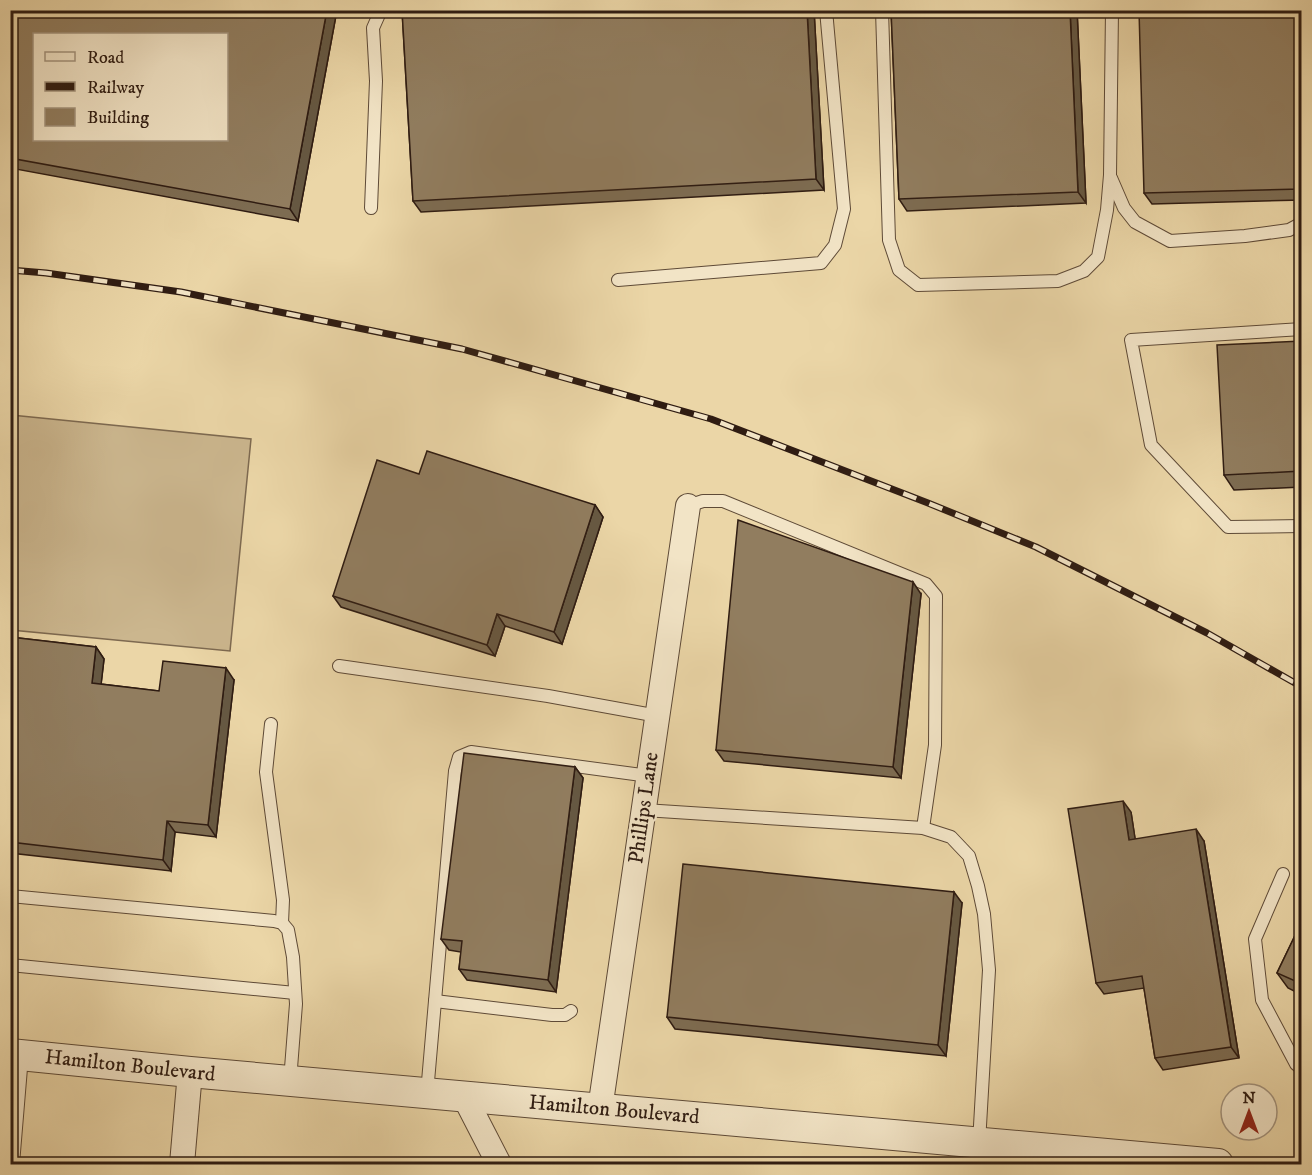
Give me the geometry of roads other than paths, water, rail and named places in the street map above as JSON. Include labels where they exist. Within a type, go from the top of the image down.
[{"type":"street","name":"Phillips Lane","points":[[600,1109],[688,506]]},
{"type":"street","name":"Hamilton Boulevard","points":[[16,1054],[190,1072],[979,1143],[1066,1158],[1218,1164]]},
{"type":"street","points":[[182,1164],[190,1072]]},
{"type":"street","points":[[464,1096],[499,1164]]},
{"type":"lane","points":[[371,208],[376,81],[373,28],[381,10]]},
{"type":"lane","points":[[618,280],[821,263],[835,245],[844,209],[826,10]]},
{"type":"lane","points":[[882,10],[889,240],[899,270],[918,285],[1058,281],[1084,271],[1098,257],[1107,210],[1110,175],[1112,10]]},
{"type":"lane","points":[[1110,175],[1124,208],[1135,222],[1170,240],[1289,231],[1302,223]]},
{"type":"lane","points":[[1302,329],[1131,340],[1151,445],[1228,527],[1302,526]]},
{"type":"lane","points":[[688,506],[703,501],[723,501],[926,584],[936,596],[935,745],[923,828]]},
{"type":"lane","points":[[339,666],[548,696],[658,716]]},
{"type":"lane","points":[[271,724],[266,772],[285,927],[293,957],[296,1004],[290,1081]]},
{"type":"lane","points":[[427,1093],[455,771],[459,757],[471,752],[649,776]]},
{"type":"lane","points":[[644,810],[923,828],[951,837],[969,856],[984,914],[989,970],[979,1143]]},
{"type":"lane","points":[[1283,874],[1255,939],[1262,1000],[1296,1064],[1302,1069]]},
{"type":"lane","points":[[10,896],[262,920],[285,927]]},
{"type":"lane","points":[[10,964],[295,993]]},
{"type":"lane","points":[[435,1000],[552,1015],[565,1015],[571,1011]]},
{"type":"lane","points":[[13,1164],[16,1054]]},
{"type":"railway","points":[[10,270],[181,292],[462,349],[711,419],[1036,547],[1207,633],[1302,687]]}]
